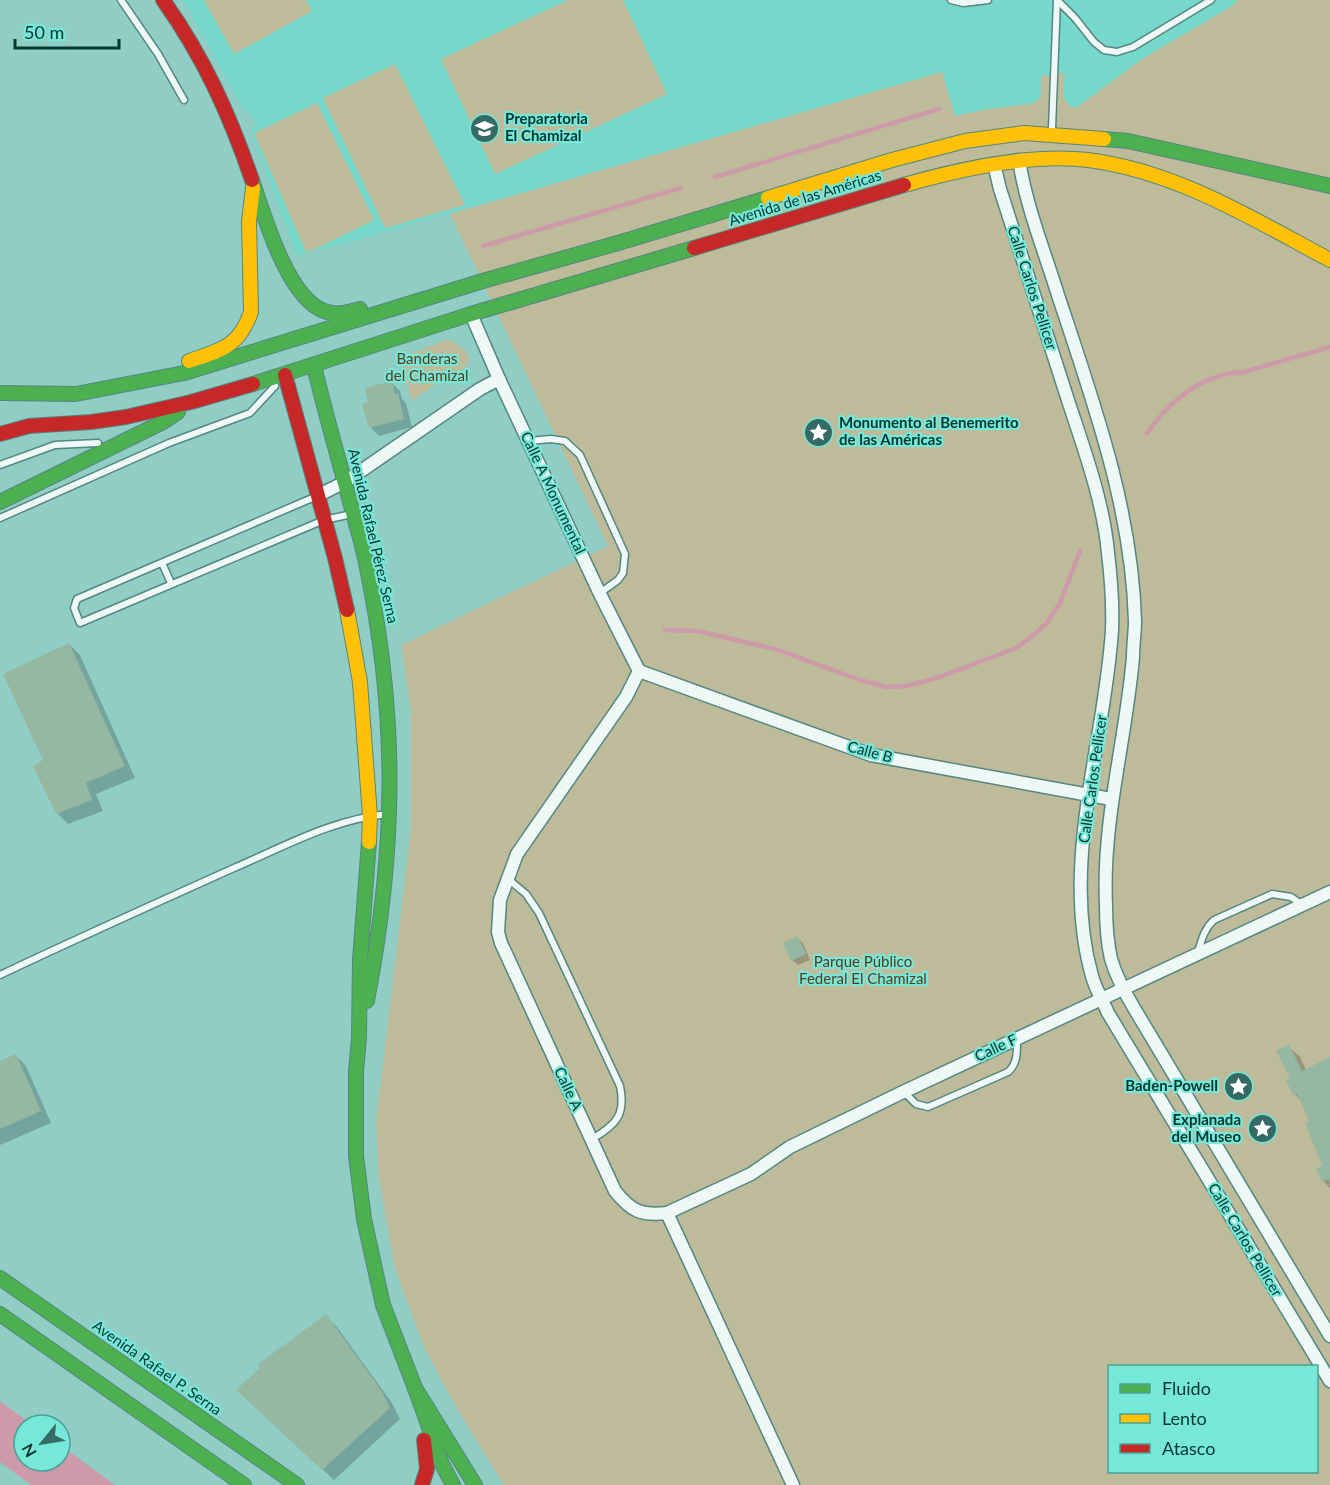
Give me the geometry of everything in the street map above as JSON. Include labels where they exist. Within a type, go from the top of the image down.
[{"type":"main road","points":[[163,0],[193,46],[218,91],[254,183],[271,235],[283,261],[308,299],[325,312],[337,314],[440,286],[461,288]]},
{"type":"main road","name":"Avenida de las Américas","points":[[461,288],[892,160],[965,141],[1024,133],[1128,141],[1330,186]]},
{"type":"main road","name":"Avenida de las Américas","points":[[0,434],[30,426],[126,417],[190,402],[314,366],[471,314],[929,178],[1019,160],[1086,160],[1131,168],[1167,179],[1213,198],[1330,260]]},
{"type":"main road","points":[[143,382],[180,364],[234,344],[243,333],[251,312],[249,221],[254,183]]},
{"type":"main road","points":[[471,314],[472,303],[483,293],[566,267],[618,243]]},
{"type":"main road","points":[[0,393],[76,394],[184,373],[461,288]]},
{"type":"main road","name":"Avenida Rafael Pérez Serna","points":[[314,366],[369,574],[390,712],[392,777],[388,869],[375,965],[359,1037]]},
{"type":"main road","name":"Avenida Rafael Pérez Serna","points":[[285,375],[335,558],[360,682],[370,816],[360,959],[356,1072],[356,1156],[364,1219],[383,1305],[415,1388],[475,1485]]},
{"type":"main road","points":[[0,502],[163,422],[190,402]]},
{"type":"main road","name":"Avenida Rafael P. Serna","points":[[0,1278],[297,1485]]},
{"type":"main road","points":[[0,1314],[244,1485]]},
{"type":"main road","points":[[415,1388],[426,1449],[427,1469],[422,1485]]},
{"type":"main road","points":[[415,1388],[442,1464],[453,1485]]},
{"type":"street","name":"Calle Carlos Pellicer","points":[[1019,160],[1028,203],[1114,471],[1129,544],[1135,622],[1130,686],[1111,799],[1105,884],[1107,931],[1111,957],[1123,988],[1330,1336]]},
{"type":"street","name":"Calle Carlos Pellicer","points":[[994,164],[1000,189],[1094,479],[1108,552],[1112,628],[1103,707],[1088,794],[1082,865],[1085,945],[1092,975],[1108,1013],[1330,1381]]},
{"type":"street","name":"Calle A Monumental","points":[[471,314],[528,441],[639,671]]},
{"type":"street","points":[[318,496],[345,482],[480,388],[499,379]]},
{"type":"street","name":"Calle B","points":[[639,671],[871,755],[1111,799]]},
{"type":"street","name":"Calle A","points":[[639,671],[626,697],[517,854],[507,878],[498,916],[498,932],[615,1191],[626,1204],[638,1212],[651,1215],[667,1213]]},
{"type":"street","name":"Calle F","points":[[667,1213],[751,1174],[790,1147],[903,1092],[1330,892]]},
{"type":"street","points":[[667,1213],[793,1485]]},
{"type":"lane","points":[[121,0],[158,54],[184,100]]},
{"type":"lane","points":[[951,0],[963,3],[988,0]]},
{"type":"lane","points":[[1057,0],[1094,42],[1104,50],[1117,52],[1133,47],[1211,0]]},
{"type":"lane","points":[[1051,134],[1057,0]]},
{"type":"lane","points":[[0,518],[169,443],[250,413],[285,375]]},
{"type":"lane","points":[[528,441],[551,439],[565,441],[580,455],[585,465],[625,554],[623,573],[600,594]]},
{"type":"lane","points":[[0,465],[55,445],[119,442]]},
{"type":"lane","points":[[318,496],[76,599],[74,609],[80,623],[324,520],[353,514]]},
{"type":"lane","points":[[162,563],[171,583]]},
{"type":"lane","points":[[0,975],[121,918],[316,832],[370,816],[391,814]]},
{"type":"lane","points":[[507,878],[526,894],[539,913],[620,1086],[623,1101],[620,1115],[607,1130],[591,1140]]},
{"type":"lane","points":[[1198,952],[1203,933],[1214,920],[1272,894],[1291,897],[1301,905]]},
{"type":"lane","points":[[903,1092],[916,1104],[928,1107],[998,1077],[1014,1066],[1017,1038]]},
{"type":"shaded area","name":"Preparatoria El Chamizal","points":[[183,0],[1238,0],[1232,6],[1142,59],[1076,108],[1068,106],[1064,100],[1063,73],[1036,102],[1029,105],[988,109],[954,116],[942,72],[297,255],[250,129],[257,126],[253,117],[241,105]]},
{"type":"shaded area","points":[[0,1401],[16,1413],[12,1413],[12,1471],[0,1462]]},
{"type":"shaded area","points":[[72,1454],[115,1485],[31,1485],[15,1473],[72,1473]]},
{"type":"green space","points":[[204,0],[306,0],[312,11],[234,54]]},
{"type":"green space","points":[[568,0],[623,0],[667,94],[495,174],[441,59]]},
{"type":"green space","name":"Parque Público Federal El Chamizal","points":[[1238,0],[1330,0],[1330,1485],[504,1485],[457,1409],[424,1347],[395,1269],[379,1178],[376,1122],[411,828],[411,711],[401,645],[608,546],[450,214],[942,72],[955,116],[1036,102],[1041,96],[1041,76],[1064,73],[1065,99],[1067,103],[1076,108],[1142,59],[1232,6]]},
{"type":"green space","points":[[395,64],[465,205],[385,228],[323,98]]},
{"type":"green space","points":[[317,103],[374,220],[306,252],[254,133]]},
{"type":"green space","name":"Banderas del Chamizal","points":[[446,340],[454,341],[465,350],[469,358],[468,364],[462,370],[452,372],[412,401],[400,358]]},
{"type":"building","points":[[392,381],[395,394],[398,393],[404,419],[369,428],[362,404],[368,402],[365,388]]},
{"type":"building","points":[[69,643],[125,766],[86,783],[92,800],[56,814],[33,766],[43,760],[3,674]]},
{"type":"building","points":[[798,936],[806,954],[791,961],[783,943]]},
{"type":"building","points":[[1289,1044],[1302,1071],[1330,1057],[1330,1182],[1329,1179],[1322,1182],[1316,1169],[1322,1166],[1305,1123],[1309,1121],[1297,1094],[1293,1095],[1286,1080],[1290,1078],[1276,1051]]},
{"type":"building","points":[[16,1054],[41,1111],[0,1129],[0,1061]]},
{"type":"building","points":[[326,1314],[381,1390],[390,1408],[322,1470],[236,1390],[260,1368],[257,1365]]},
{"type":"waterway","points":[[715,177],[939,109]]},
{"type":"waterway","points":[[483,246],[681,188]]},
{"type":"waterway","points":[[1147,433],[1166,410],[1201,383],[1215,377],[1244,372],[1330,347]]},
{"type":"waterway","points":[[665,630],[698,631],[778,650],[860,680],[887,687],[906,686],[940,677],[1016,648],[1034,635],[1046,624],[1060,603],[1080,551]]},
{"type":"traffic: fast","points":[[1104,139],[1128,141],[1330,186]]},
{"type":"traffic: fast","points":[[252,180],[270,233],[288,273],[299,290],[311,303],[324,311],[342,313],[360,309]]},
{"type":"traffic: fast","points":[[0,393],[76,394],[184,373],[486,280],[768,198]]},
{"type":"traffic: fast","points":[[253,384],[471,314],[694,248]]},
{"type":"traffic: fast","points":[[314,366],[365,560],[384,678],[390,784],[388,837],[384,891],[367,1001]]},
{"type":"traffic: fast","points":[[0,502],[163,422],[178,412]]},
{"type":"traffic: fast","points":[[369,842],[360,959],[356,1072],[356,1156],[364,1219],[383,1305],[415,1388],[475,1485]]},
{"type":"traffic: fast","points":[[0,1278],[297,1485]]},
{"type":"traffic: fast","points":[[0,1314],[244,1485]]},
{"type":"traffic: fast","points":[[415,1388],[442,1464],[453,1485]]},
{"type":"traffic: slow","points":[[768,198],[892,160],[965,141],[1024,133],[1104,139]]},
{"type":"traffic: slow","points":[[904,185],[995,164],[1066,158],[1088,160],[1152,174],[1183,186],[1243,213],[1330,260]]},
{"type":"traffic: slow","points":[[189,361],[228,346],[241,333],[251,312],[249,221],[253,188]]},
{"type":"traffic: slow","points":[[347,610],[360,682],[370,816],[369,842]]},
{"type":"traffic: jam","points":[[163,0],[191,43],[214,87],[252,180]]},
{"type":"traffic: jam","points":[[694,248],[904,185]]},
{"type":"traffic: jam","points":[[285,375],[347,610]]},
{"type":"traffic: jam","points":[[0,434],[29,426],[126,417],[191,402],[253,384]]},
{"type":"traffic: jam","points":[[422,1485],[427,1469],[424,1440]]},
{"type":"place","name":"Preparatoria El Chamizal","points":[[484,128]]},
{"type":"place","name":"Monumento al Benemerito de las Américas","points":[[818,432]]},
{"type":"place","name":"Baden-Powell","points":[[1239,1086]]},
{"type":"place","name":"Explanada del Museo","points":[[1262,1129]]}]
